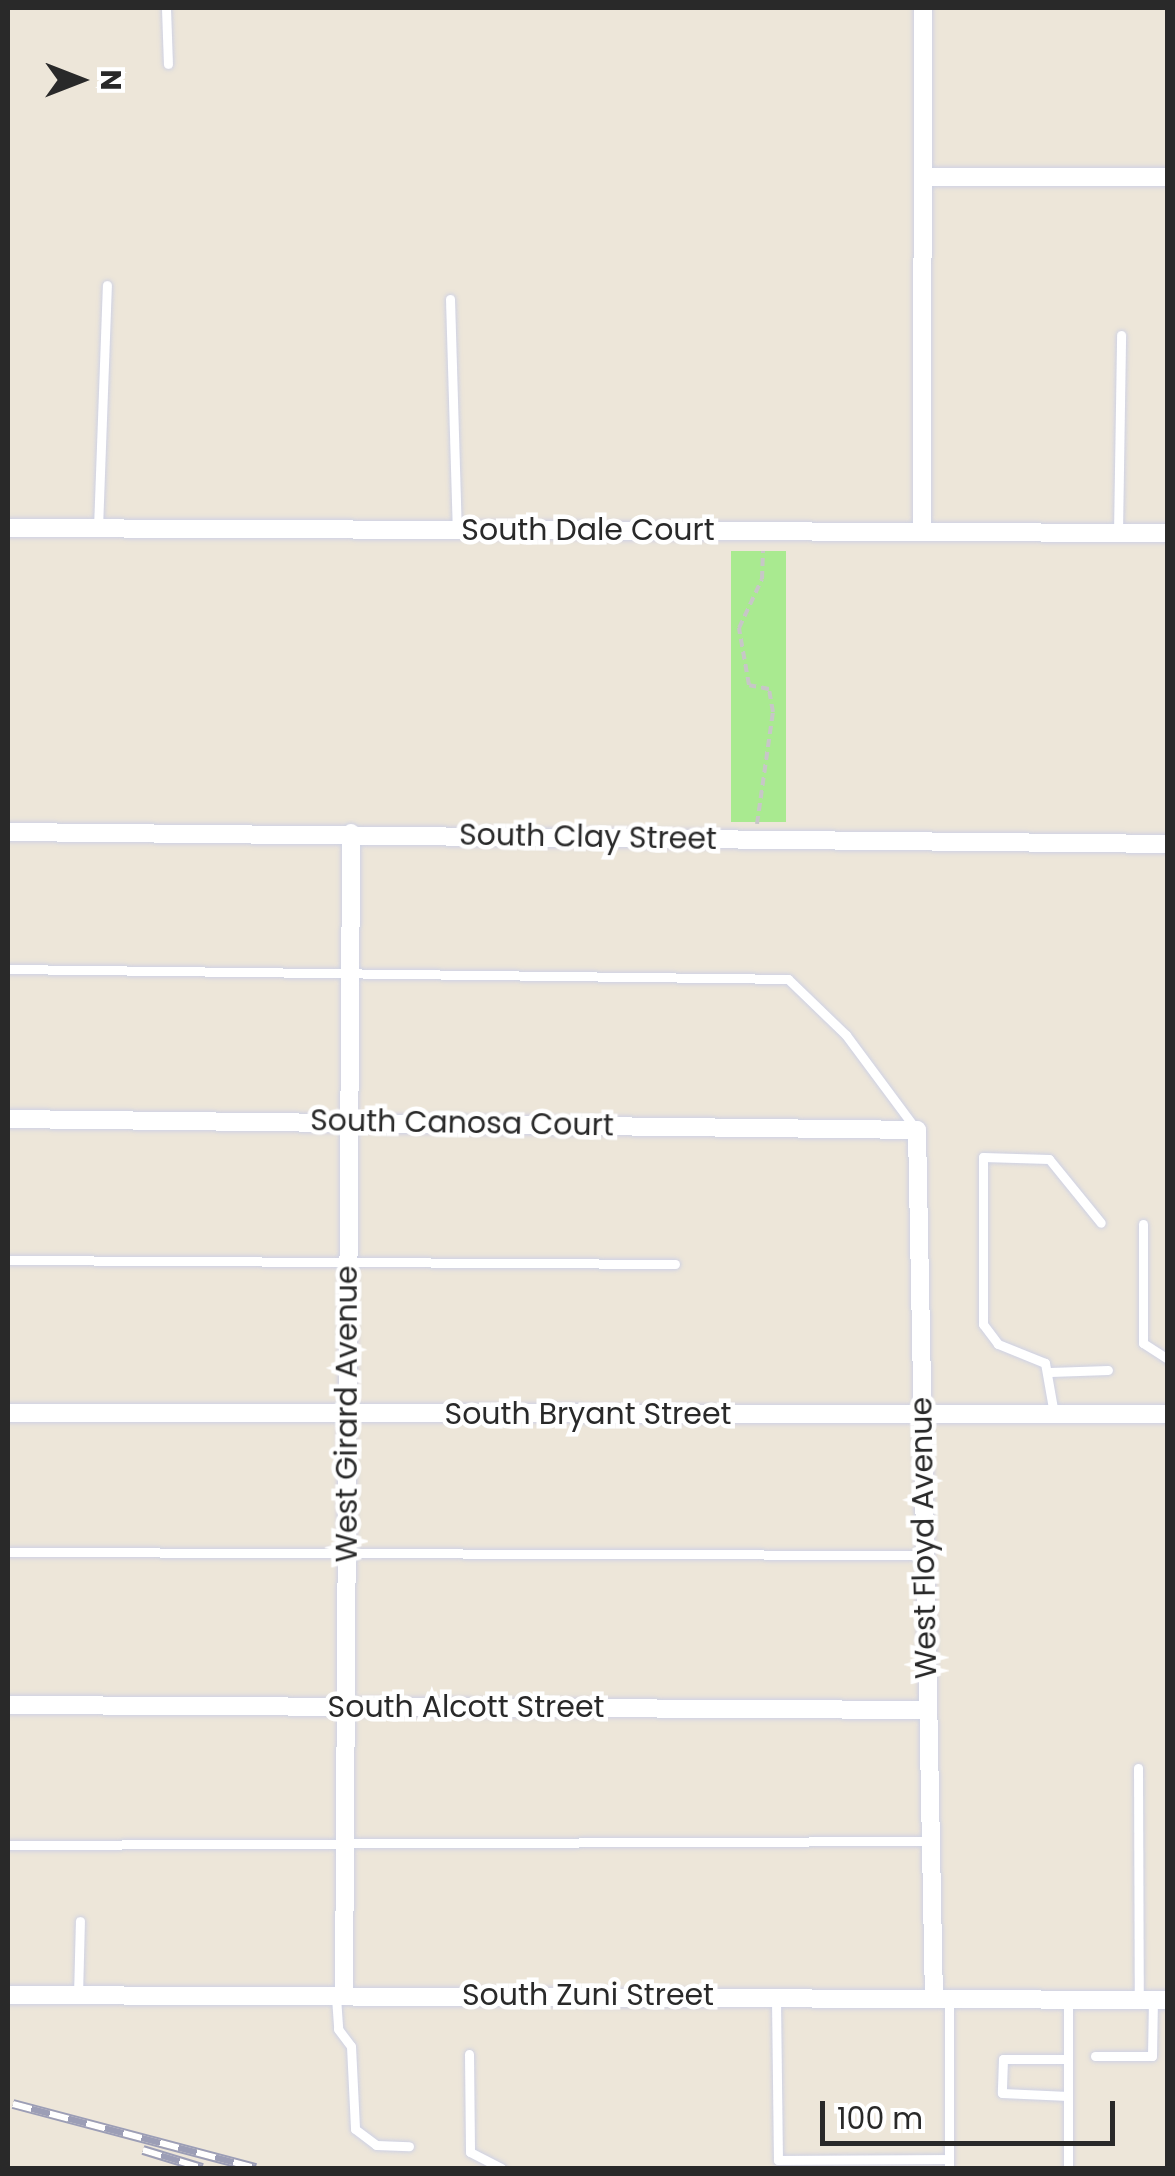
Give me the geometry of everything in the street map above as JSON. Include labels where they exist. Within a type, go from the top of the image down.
[{"type":"street","points":[[922,532],[923,8]]},
{"type":"street","points":[[922,177],[1168,177]]},
{"type":"street","name":"South Dale Court","points":[[8,528],[1168,534]]},
{"type":"street","name":"South Clay Street","points":[[8,832],[1168,844]]},
{"type":"street","name":"West Girard Avenue","points":[[340,1994],[350,1414],[347,1121],[351,833]]},
{"type":"street","name":"South Canosa Court","points":[[8,1119],[917,1130]]},
{"type":"street","name":"West Floyd Avenue","points":[[917,1130],[925,1710],[929,1841],[941,1997]]},
{"type":"street","name":"South Bryant Street","points":[[8,1413],[1168,1414]]},
{"type":"street","name":"South Alcott Street","points":[[8,1705],[925,1710]]},
{"type":"street","name":"South Zuni Street","points":[[8,1995],[1153,2000]]},
{"type":"lane","points":[[166,8],[168,64]]},
{"type":"lane","points":[[98,528],[107,285]]},
{"type":"lane","points":[[450,299],[457,530]]},
{"type":"lane","points":[[1118,533],[1121,335]]},
{"type":"lane","points":[[8,969],[350,968],[788,978],[846,1035],[917,1130]]},
{"type":"lane","points":[[1102,1223],[1049,1159],[982,1157],[983,1324],[998,1344],[1050,1372],[1108,1370]]},
{"type":"lane","points":[[1143,1224],[1142,1343],[1168,1360]]},
{"type":"lane","points":[[8,1260],[675,1264]]},
{"type":"lane","points":[[1050,1372],[1054,1414]]},
{"type":"lane","points":[[8,1552],[924,1555]]},
{"type":"lane","points":[[1095,2056],[1152,2056],[1153,2000],[1138,1768]]},
{"type":"lane","points":[[8,1845],[929,1841]]},
{"type":"lane","points":[[78,1995],[80,1921]]},
{"type":"lane","points":[[340,1994],[338,2028],[351,2046],[355,2129],[376,2145],[410,2146]]},
{"type":"lane","points":[[776,1996],[778,2164],[949,2164],[941,1997]]},
{"type":"lane","points":[[1068,1999],[1068,2168]]},
{"type":"lane","points":[[469,2054],[470,2152],[501,2168]]},
{"type":"lane","points":[[1068,2059],[1002,2059],[1002,2094],[1068,2096]]},
{"type":"path","points":[[758,839],[756,794],[773,712],[770,689],[749,685],[739,628],[762,579],[764,531]]},
{"type":"green space","points":[[731,551],[786,551],[786,822],[731,822]]},
{"type":"railway","points":[[13,2104],[256,2168]]},
{"type":"railway","points":[[143,2150],[202,2168]]}]
